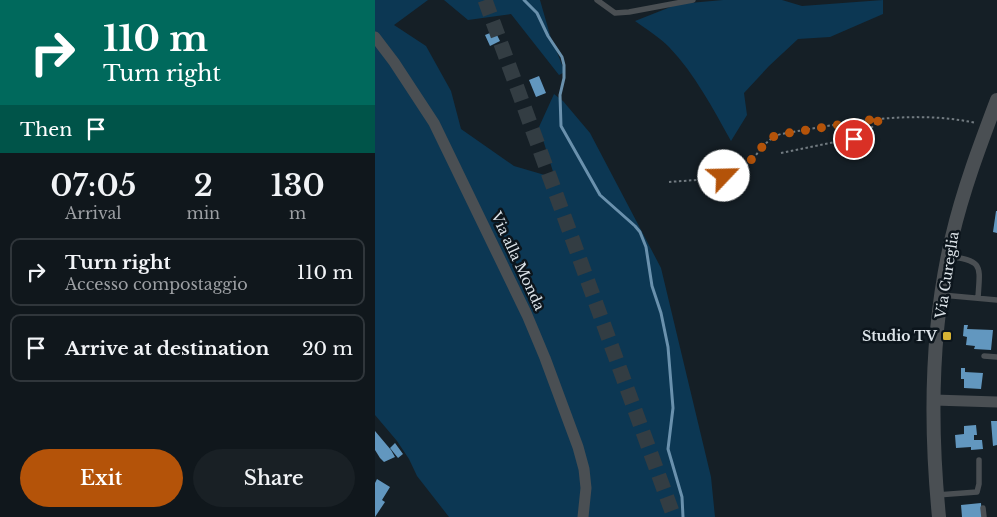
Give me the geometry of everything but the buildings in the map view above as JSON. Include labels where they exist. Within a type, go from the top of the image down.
[{"type":"street","name":"Via alla Monda","points":[[375,38],[394,62],[434,123],[527,315],[545,358],[584,468],[586,488],[583,517]]},
{"type":"street","name":"Via Cureglia","points":[[939,517],[934,400],[942,295],[948,256],[963,198],[997,100]]},
{"type":"street","points":[[934,400],[997,402]]},
{"type":"lane","points":[[597,0],[615,13],[693,0]]},
{"type":"lane","points":[[948,256],[967,259],[976,264],[979,271],[977,298]]},
{"type":"lane","points":[[942,295],[997,300]]},
{"type":"lane","points":[[984,356],[997,357]]},
{"type":"lane","points":[[937,495],[977,492],[979,460]]},
{"type":"lane","points":[[983,508],[984,517]]},
{"type":"path","points":[[781,152],[860,137],[881,118]]},
{"type":"path","points":[[669,182],[733,174],[746,166],[770,139],[776,135],[881,118],[959,119],[987,125]]},
{"type":"shaded area","points":[[375,0],[428,0],[394,25],[426,46],[451,91],[461,129],[514,166],[555,178],[539,127],[554,94],[563,101],[590,133],[661,268],[711,477],[715,517],[449,517],[417,476],[397,441],[375,415]]},
{"type":"shaded area","points":[[444,0],[540,0],[550,35],[565,72],[559,75],[511,14],[468,20]]},
{"type":"shaded area","points":[[723,0],[782,0],[802,6],[883,0],[883,14],[830,37],[798,39],[744,93],[747,115],[731,141],[703,92],[678,57],[661,40],[635,21],[678,4]]},
{"type":"waterway","points":[[524,0],[537,13],[548,36],[562,57],[564,78],[560,95],[561,126],[600,195],[635,226],[640,232],[646,247],[652,286],[661,313],[668,347],[673,408],[668,449],[682,497],[683,517]]},
{"type":"tunnel","points":[[485,0],[674,517]]},
{"type":"place","name":"Studio TV","points":[[947,336]]},
{"type":"route","points":[[724,176],[733,174],[746,166],[770,139],[776,135],[881,118],[865,134],[854,139]]}]
